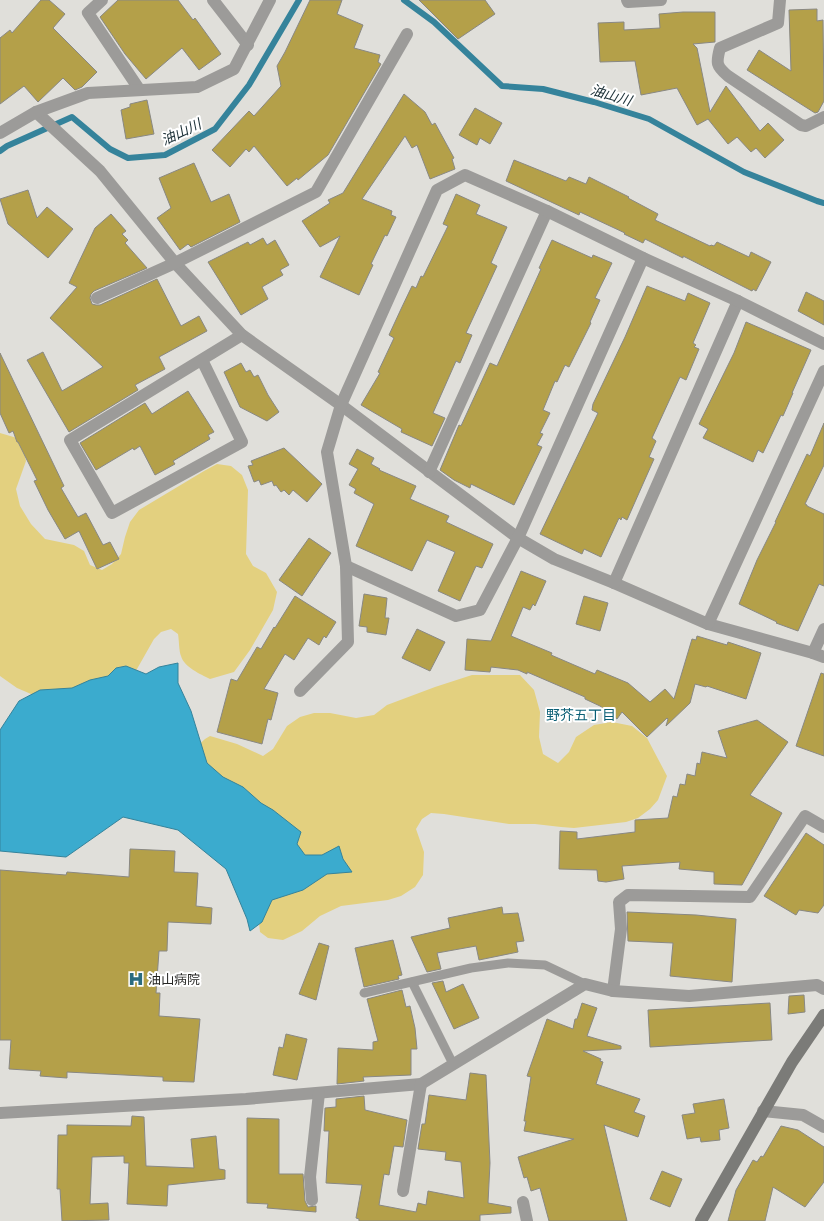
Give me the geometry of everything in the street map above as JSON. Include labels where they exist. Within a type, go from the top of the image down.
[{"type":"street","points":[[102,0],[88,13],[139,89]]},
{"type":"street","points":[[213,0],[248,45]]},
{"type":"street","points":[[0,133],[36,112],[88,93],[197,87],[234,68],[248,45],[270,0]]},
{"type":"street","points":[[627,0],[628,2],[661,0]]},
{"type":"street","points":[[780,0],[778,23],[720,48],[718,59],[720,69],[728,76],[801,125],[806,126],[824,116]]},
{"type":"street","points":[[97,298],[175,263],[316,192],[407,34]]},
{"type":"street","points":[[36,112],[100,171],[175,263],[242,335],[341,405],[428,472],[518,538],[554,559],[614,583],[708,624],[819,655],[824,629]]},
{"type":"street","points":[[300,691],[348,642],[346,566],[327,452],[341,405],[437,190],[465,175],[547,211],[643,258],[738,301],[824,344]]},
{"type":"street","points":[[428,472],[547,211]]},
{"type":"street","points":[[346,566],[456,616],[480,610],[518,538],[643,258]]},
{"type":"street","points":[[614,583],[738,301]]},
{"type":"street","points":[[202,360],[242,442],[112,513],[70,440],[242,335]]},
{"type":"street","points":[[708,624],[824,370]]},
{"type":"street","points":[[613,991],[621,929],[619,902],[628,895],[750,897],[805,816],[824,827]]},
{"type":"street","points":[[0,1113],[238,1100],[421,1084],[585,984],[613,991],[688,996],[817,985],[824,989]]},
{"type":"street","points":[[701,1221],[792,1062],[824,1015]]},
{"type":"street","points":[[403,1191],[421,1084]]},
{"type":"street","points":[[312,1200],[310,1177],[319,1093]]},
{"type":"street","points":[[764,1111],[803,1115],[824,1127]]},
{"type":"street","points":[[523,1202],[527,1221]]},
{"type":"lane","points":[[364,993],[471,968],[508,963],[545,965],[585,984]]},
{"type":"lane","points":[[412,982],[453,1064]]},
{"type":"shaded area","points":[[0,433],[17,438],[24,452],[26,461],[16,489],[20,506],[31,524],[45,539],[74,545],[84,551],[90,565],[102,570],[112,564],[121,554],[130,522],[139,510],[217,464],[231,466],[242,475],[248,490],[246,554],[253,566],[266,573],[277,592],[273,610],[250,650],[234,672],[210,679],[193,670],[185,664],[180,654],[178,634],[171,629],[161,632],[154,639],[133,676],[38,697],[17,688],[0,676]]},
{"type":"shaded area","points":[[472,675],[520,675],[534,690],[540,712],[539,737],[543,754],[558,763],[569,752],[576,737],[594,725],[612,722],[632,726],[647,738],[667,776],[658,800],[650,809],[638,818],[626,822],[574,828],[535,824],[509,824],[431,813],[422,819],[416,829],[424,852],[423,875],[415,887],[401,896],[388,900],[341,906],[320,916],[302,931],[283,940],[268,938],[260,932],[257,904],[297,859],[230,794],[193,750],[210,736],[237,744],[263,756],[273,749],[287,726],[300,717],[314,713],[330,713],[356,718],[374,715],[387,705]]},
{"type":"water","points":[[178,663],[178,683],[191,711],[207,763],[223,777],[243,787],[261,803],[273,810],[301,832],[297,844],[305,855],[322,855],[339,846],[343,859],[352,872],[327,874],[303,890],[272,900],[262,922],[250,931],[247,919],[226,869],[178,830],[123,817],[66,857],[0,851],[0,730],[19,701],[40,690],[72,688],[90,680],[108,676],[116,668],[126,666],[146,674],[159,667]]},
{"type":"building","points":[[41,0],[49,0],[65,14],[53,28],[97,72],[82,87],[75,90],[63,78],[38,102],[24,86],[0,104],[0,38],[10,30],[12,33]]},
{"type":"building","points":[[118,0],[178,0],[193,20],[195,18],[221,54],[199,70],[182,48],[146,79],[125,54],[100,17]]},
{"type":"building","points":[[310,0],[342,0],[337,14],[363,25],[354,48],[380,55],[378,62],[381,64],[328,155],[298,180],[297,178],[287,186],[254,146],[249,152],[246,149],[230,167],[212,150],[249,111],[254,116],[281,86],[277,66]]},
{"type":"building","points":[[419,0],[485,0],[495,14],[458,39]]},
{"type":"building","points":[[817,9],[817,21],[823,20],[824,101],[818,112],[815,113],[747,70],[759,50],[791,71],[789,10]]},
{"type":"building","points":[[715,12],[715,42],[693,44],[697,48],[710,112],[726,86],[760,131],[768,123],[784,140],[765,158],[756,148],[751,152],[737,137],[728,144],[708,119],[697,125],[677,88],[641,95],[635,61],[600,62],[598,23],[624,22],[624,30],[660,28],[659,14]]},
{"type":"building","points":[[404,94],[425,112],[432,125],[435,123],[454,158],[452,159],[455,169],[430,179],[417,145],[412,148],[405,136],[362,199],[392,211],[391,215],[396,217],[387,236],[385,235],[371,264],[373,265],[359,295],[320,277],[340,236],[320,247],[302,221],[330,203],[328,200],[343,193]]},
{"type":"building","points":[[147,100],[154,134],[126,139],[121,110],[130,107],[130,104]]},
{"type":"building","points":[[475,108],[502,123],[490,144],[480,138],[477,145],[459,135]]},
{"type":"building","points":[[514,160],[566,181],[569,177],[586,184],[589,177],[629,197],[628,198],[658,214],[655,220],[710,246],[714,246],[717,242],[749,257],[751,252],[771,262],[756,291],[753,289],[752,291],[683,256],[683,258],[645,239],[643,243],[580,212],[579,215],[506,181]]},
{"type":"building","points":[[194,163],[211,202],[229,194],[240,222],[191,247],[188,244],[180,250],[157,218],[171,208],[159,178]]},
{"type":"building","points":[[28,190],[37,218],[47,207],[73,229],[48,258],[8,224],[0,199]]},
{"type":"building","points":[[456,194],[480,205],[476,214],[507,227],[491,263],[497,266],[466,333],[472,335],[460,363],[456,361],[433,413],[445,418],[432,446],[401,432],[402,429],[361,405],[380,373],[378,372],[394,338],[389,335],[412,286],[416,288],[421,276],[423,277],[448,226],[443,224]]},
{"type":"building","points":[[111,214],[126,231],[122,234],[128,240],[125,243],[147,268],[94,291],[90,298],[92,304],[100,305],[157,279],[181,326],[199,316],[207,331],[159,357],[165,369],[135,385],[138,390],[69,432],[27,360],[43,352],[62,391],[103,367],[50,318],[77,287],[69,283],[95,228]]},
{"type":"building","points":[[263,238],[267,245],[275,240],[289,265],[280,270],[283,275],[262,287],[268,299],[241,315],[208,262],[248,242],[250,245]]},
{"type":"building","points":[[552,240],[592,258],[593,255],[612,263],[595,298],[600,300],[590,322],[591,323],[569,367],[565,365],[557,382],[555,381],[543,410],[550,413],[540,433],[543,434],[537,445],[542,447],[514,505],[471,484],[470,488],[454,480],[440,470],[459,425],[461,426],[490,363],[497,366],[541,269],[539,268]]},
{"type":"building","points":[[647,286],[685,301],[688,293],[710,303],[693,343],[696,345],[694,347],[699,349],[686,380],[680,377],[652,438],[656,441],[649,457],[654,459],[627,520],[622,517],[621,520],[619,518],[601,557],[584,549],[582,554],[540,534],[598,413],[592,410],[593,404],[625,337]]},
{"type":"building","points":[[806,292],[824,301],[824,325],[798,311]]},
{"type":"building","points":[[746,322],[811,350],[783,416],[781,415],[763,453],[758,450],[753,462],[703,438],[708,429],[699,424],[734,353]]},
{"type":"building","points":[[0,353],[64,486],[61,488],[78,517],[86,513],[103,545],[110,542],[119,559],[97,569],[79,531],[65,539],[48,510],[34,481],[37,480],[17,442],[13,431],[9,433],[0,413]]},
{"type":"building","points":[[241,363],[246,372],[250,370],[254,377],[258,375],[279,412],[267,421],[240,407],[224,372]]},
{"type":"building","points":[[188,391],[214,432],[208,435],[210,439],[173,461],[175,464],[155,475],[140,446],[134,450],[133,448],[96,470],[80,443],[145,403],[152,414]]},
{"type":"building","points":[[824,423],[824,465],[805,504],[824,514],[824,586],[819,584],[798,631],[776,623],[777,622],[739,604],[757,560],[807,454],[810,456]]},
{"type":"building","points":[[284,448],[322,484],[307,502],[293,490],[289,495],[284,490],[281,492],[276,485],[274,486],[272,481],[261,485],[259,480],[254,482],[248,466],[253,465],[251,461]]},
{"type":"building","points":[[357,449],[374,458],[371,464],[380,469],[379,470],[416,486],[410,499],[449,516],[446,522],[493,544],[482,568],[476,566],[460,601],[438,591],[455,552],[427,540],[412,571],[356,546],[374,504],[354,493],[356,489],[349,485],[358,469],[349,464]]},
{"type":"building","points":[[309,538],[331,553],[302,596],[279,580]]},
{"type":"building","points":[[521,571],[546,581],[535,606],[533,604],[530,610],[523,607],[511,636],[552,653],[551,655],[595,674],[597,670],[628,683],[650,702],[665,689],[674,699],[692,639],[696,640],[697,636],[727,645],[728,642],[761,653],[746,699],[707,686],[695,684],[690,703],[666,726],[667,718],[647,737],[622,712],[617,719],[600,706],[585,699],[585,697],[527,672],[527,674],[518,670],[491,667],[490,672],[465,670],[467,639],[491,641]]},
{"type":"building","points":[[364,594],[387,598],[385,618],[389,618],[386,635],[367,632],[367,627],[359,626]]},
{"type":"building","points":[[295,596],[336,622],[326,638],[324,636],[319,645],[308,638],[294,660],[285,654],[264,689],[278,693],[271,720],[268,719],[262,744],[217,732],[231,679],[237,681],[257,647],[261,649]]},
{"type":"building","points":[[584,596],[608,603],[600,631],[576,624]]},
{"type":"building","points":[[417,629],[445,642],[430,671],[402,658]]},
{"type":"building","points":[[821,673],[824,674],[824,756],[796,746]]},
{"type":"building","points":[[757,720],[788,742],[750,795],[782,813],[742,885],[714,884],[714,872],[679,869],[680,862],[622,866],[624,879],[606,882],[598,881],[597,870],[559,869],[560,831],[577,832],[577,839],[635,832],[635,820],[668,818],[673,796],[677,797],[680,784],[685,785],[687,774],[695,776],[697,763],[700,764],[702,752],[727,758],[718,731]]},
{"type":"building","points":[[806,833],[824,845],[824,905],[818,913],[799,910],[796,915],[764,896]]},
{"type":"building","name":"油山病院","points":[[130,849],[175,851],[174,872],[198,873],[196,906],[212,908],[211,924],[168,922],[167,951],[159,951],[156,993],[160,993],[159,1016],[200,1019],[194,1082],[163,1081],[163,1077],[67,1072],[67,1078],[40,1076],[41,1071],[9,1069],[11,1040],[0,1040],[0,870],[66,875],[67,872],[129,877]]},
{"type":"building","points":[[502,907],[503,914],[518,913],[524,941],[516,942],[518,952],[479,960],[476,946],[437,953],[441,969],[427,972],[411,937],[450,928],[448,918]]},
{"type":"building","points":[[627,912],[696,915],[736,919],[732,982],[670,976],[673,943],[628,941]]},
{"type":"building","points":[[393,940],[402,975],[398,976],[399,979],[364,987],[355,948]]},
{"type":"building","points":[[319,943],[329,946],[316,1000],[299,994]]},
{"type":"building","points":[[443,981],[446,992],[463,984],[479,1018],[454,1029],[432,983]]},
{"type":"building","points":[[402,990],[406,1007],[410,1006],[415,1028],[417,1049],[411,1049],[411,1075],[363,1077],[364,1081],[337,1084],[338,1048],[373,1050],[373,1042],[378,1041],[367,999]]},
{"type":"building","points":[[804,995],[805,1012],[788,1014],[789,996]]},
{"type":"building","points":[[582,1003],[597,1008],[587,1036],[621,1046],[621,1049],[583,1051],[601,1059],[600,1061],[603,1062],[596,1084],[640,1099],[634,1112],[645,1116],[638,1137],[604,1125],[627,1221],[549,1221],[540,1188],[531,1191],[527,1177],[524,1178],[518,1157],[574,1139],[524,1131],[526,1121],[524,1121],[531,1077],[527,1076],[547,1019],[573,1029],[575,1019],[577,1019]]},
{"type":"building","points":[[770,1003],[772,1040],[650,1047],[648,1010]]},
{"type":"building","points":[[286,1034],[307,1039],[297,1080],[273,1075],[279,1047],[283,1048]]},
{"type":"building","points":[[470,1073],[486,1075],[490,1163],[488,1203],[511,1207],[511,1213],[480,1215],[480,1221],[359,1221],[359,1219],[356,1218],[362,1185],[326,1183],[329,1131],[324,1131],[325,1108],[336,1107],[336,1099],[364,1096],[365,1110],[407,1120],[403,1147],[394,1146],[389,1175],[384,1174],[379,1205],[416,1212],[418,1203],[426,1205],[428,1191],[464,1198],[461,1162],[445,1160],[446,1152],[418,1149],[422,1124],[425,1124],[429,1095],[466,1100]]},
{"type":"building","points":[[724,1099],[729,1128],[719,1130],[720,1140],[701,1142],[700,1137],[687,1139],[682,1115],[695,1113],[693,1104]]},
{"type":"building","points":[[132,1116],[144,1117],[146,1166],[194,1168],[191,1139],[216,1136],[219,1169],[225,1170],[225,1179],[168,1185],[167,1206],[127,1204],[129,1163],[124,1163],[124,1156],[92,1157],[90,1204],[108,1203],[109,1220],[62,1221],[60,1189],[57,1189],[58,1135],[67,1135],[67,1125],[131,1126]]},
{"type":"building","points":[[247,1118],[279,1119],[279,1174],[303,1174],[305,1201],[308,1207],[316,1206],[316,1212],[267,1208],[268,1204],[247,1203]]},
{"type":"building","points":[[781,1126],[798,1130],[824,1147],[824,1182],[805,1207],[773,1187],[765,1221],[728,1221],[736,1190],[753,1160],[757,1162],[761,1156],[763,1157]]},
{"type":"building","points":[[662,1171],[682,1179],[670,1207],[650,1199]]},
{"type":"waterway","name":"油山川","points":[[0,151],[7,146],[72,117],[110,149],[128,158],[165,155],[215,129],[249,85],[299,0]]},
{"type":"waterway","name":"油山川","points":[[404,0],[434,22],[502,86],[543,89],[594,102],[649,119],[744,172],[824,203]]},
{"type":"place","name":"油山病院","points":[[136,979]]},
{"type":"district","name":"野芥五丁目","points":[[581,715]]}]
